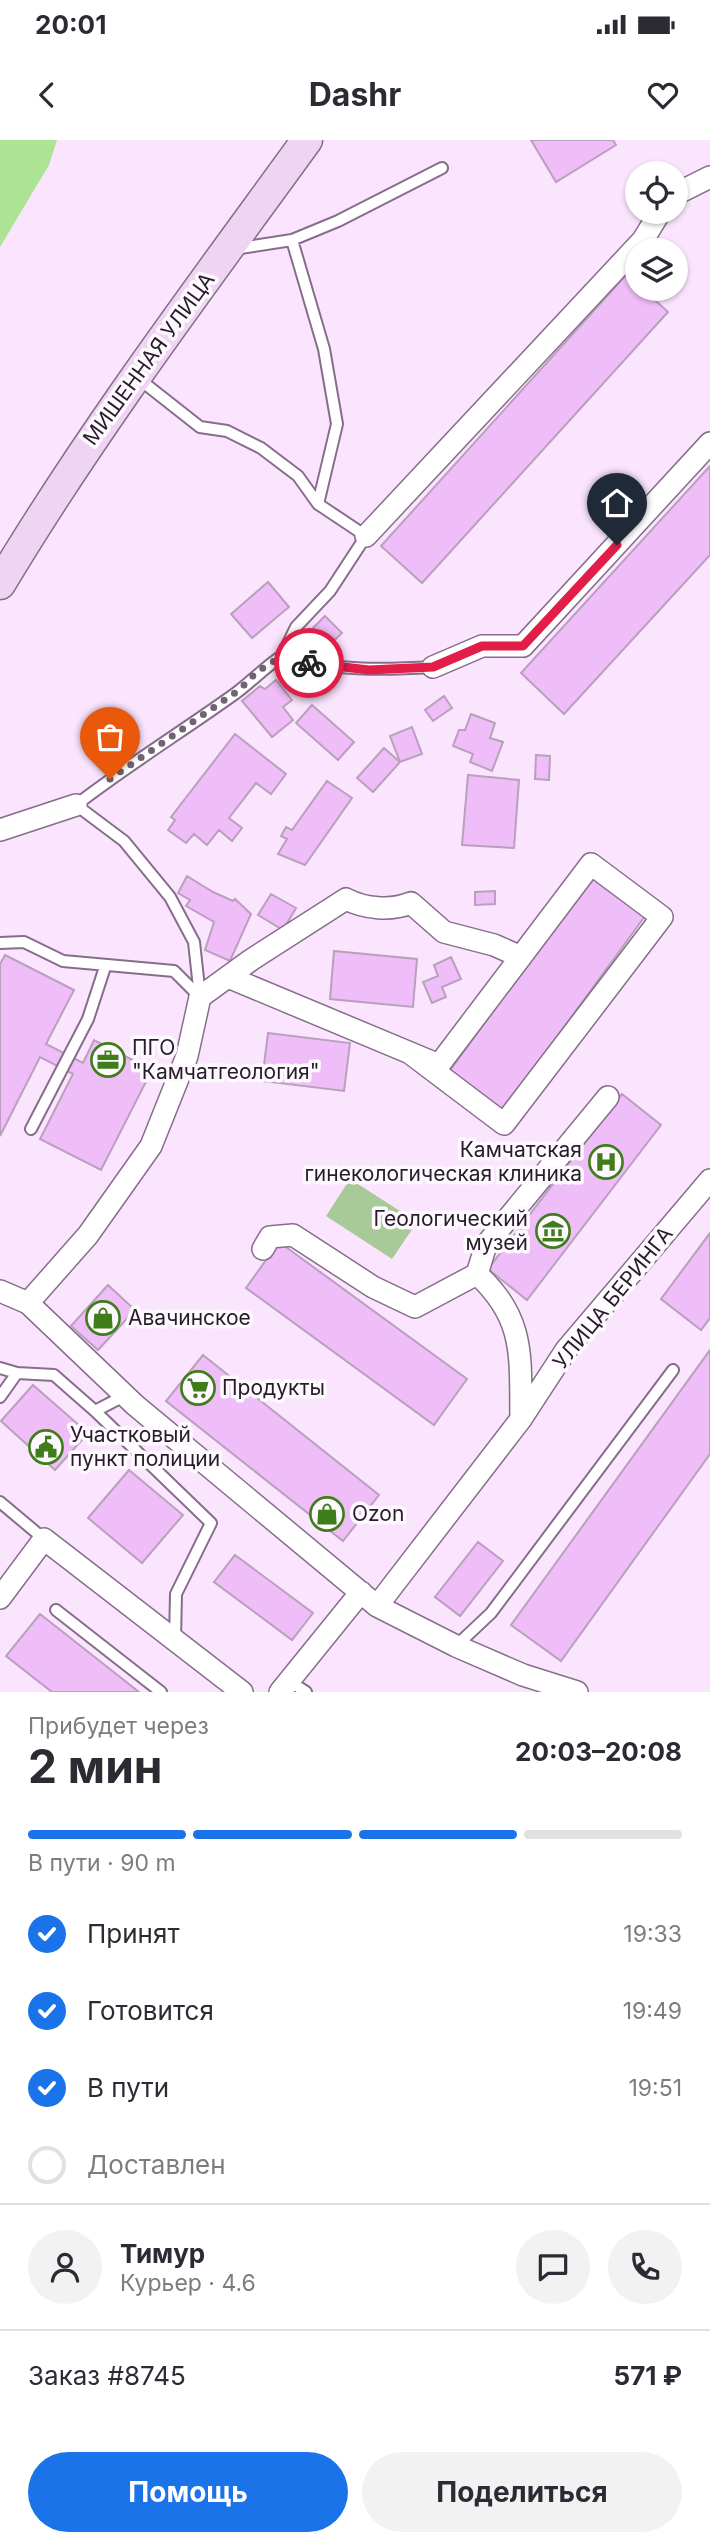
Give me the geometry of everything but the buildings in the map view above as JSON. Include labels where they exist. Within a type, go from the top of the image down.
[{"type":"main road","name":"МИШЕННАЯ УЛИЦА","points":[[0,584],[60,485],[135,375],[307,140]]},
{"type":"street","points":[[688,188],[710,177]]},
{"type":"street","points":[[366,536],[643,240],[653,224]]},
{"type":"street","points":[[433,667],[482,646],[523,646],[710,443]]},
{"type":"street","points":[[0,830],[76,805]]},
{"type":"street","points":[[228,977],[439,1065],[591,864],[662,917],[505,1124],[410,1053]]},
{"type":"street","points":[[28,1303],[88,1235],[151,1146],[187,1056],[200,997],[228,977],[346,900],[358,905],[399,908],[411,904],[444,932],[494,945],[521,957]]},
{"type":"street","points":[[263,1249],[270,1237],[293,1235],[373,1287],[415,1307],[477,1275],[486,1245],[608,1097]]},
{"type":"street","name":"УЛИЦА БЕРИНГА","points":[[292,1688],[521,1419],[566,1350],[710,1180]]},
{"type":"street","name":"УЛИЦА БЕРИНГА","points":[[477,1275],[499,1294],[516,1329],[520,1360],[521,1419]]},
{"type":"street","points":[[0,1291],[28,1303],[124,1396],[369,1599],[456,1646],[523,1675],[577,1692]]},
{"type":"street","points":[[0,1598],[44,1539],[242,1692]]},
{"type":"lane","points":[[228,250],[292,240],[338,221],[442,168]]},
{"type":"lane","points":[[292,240],[324,349],[337,424],[318,504]]},
{"type":"lane","points":[[135,375],[161,399],[200,427],[227,431],[261,448],[298,476],[318,504],[366,536],[330,591],[296,627],[282,656],[257,672],[239,690],[127,766],[76,805],[124,841],[170,897],[194,942],[200,997]]},
{"type":"lane","points":[[282,656],[301,662],[369,670],[433,667]]},
{"type":"lane","points":[[0,943],[24,942],[63,961],[105,967],[174,971],[200,997]]},
{"type":"lane","points":[[31,1129],[89,1018],[105,967]]},
{"type":"lane","points":[[0,1368],[17,1373],[54,1375],[211,1522],[176,1594],[175,1640]]},
{"type":"lane","points":[[456,1646],[491,1614],[673,1370]]},
{"type":"lane","points":[[0,1397],[17,1373]]},
{"type":"lane","points":[[95,1411],[124,1396]]},
{"type":"lane","points":[[0,1502],[44,1539]]},
{"type":"lane","points":[[56,1610],[161,1692]]},
{"type":"shaded area","points":[[0,140],[57,140],[49,165],[0,247]]},
{"type":"shaded area","points":[[350,1179],[417,1222],[392,1259],[326,1216]]},
{"type":"way so far","points":[[110,779],[239,690],[257,672],[282,656],[309,663]]},
{"type":"place","name":"ПГО \"Камчатгеология\"","points":[[108,1060]]},
{"type":"place","name":"Камчатская гинекологическая клиника","points":[[606,1162]]},
{"type":"place","name":"Геологический музей","points":[[553,1231]]},
{"type":"place","name":"Авачинское","points":[[103,1318]]},
{"type":"place","name":"Продукты","points":[[198,1388]]},
{"type":"place","name":"Участковый пункт полиции","points":[[46,1447]]},
{"type":"place","name":"Ozon","points":[[327,1514]]},
{"type":"route","points":[[309,663],[369,670],[433,667],[482,646],[523,646],[617,545]]}]
